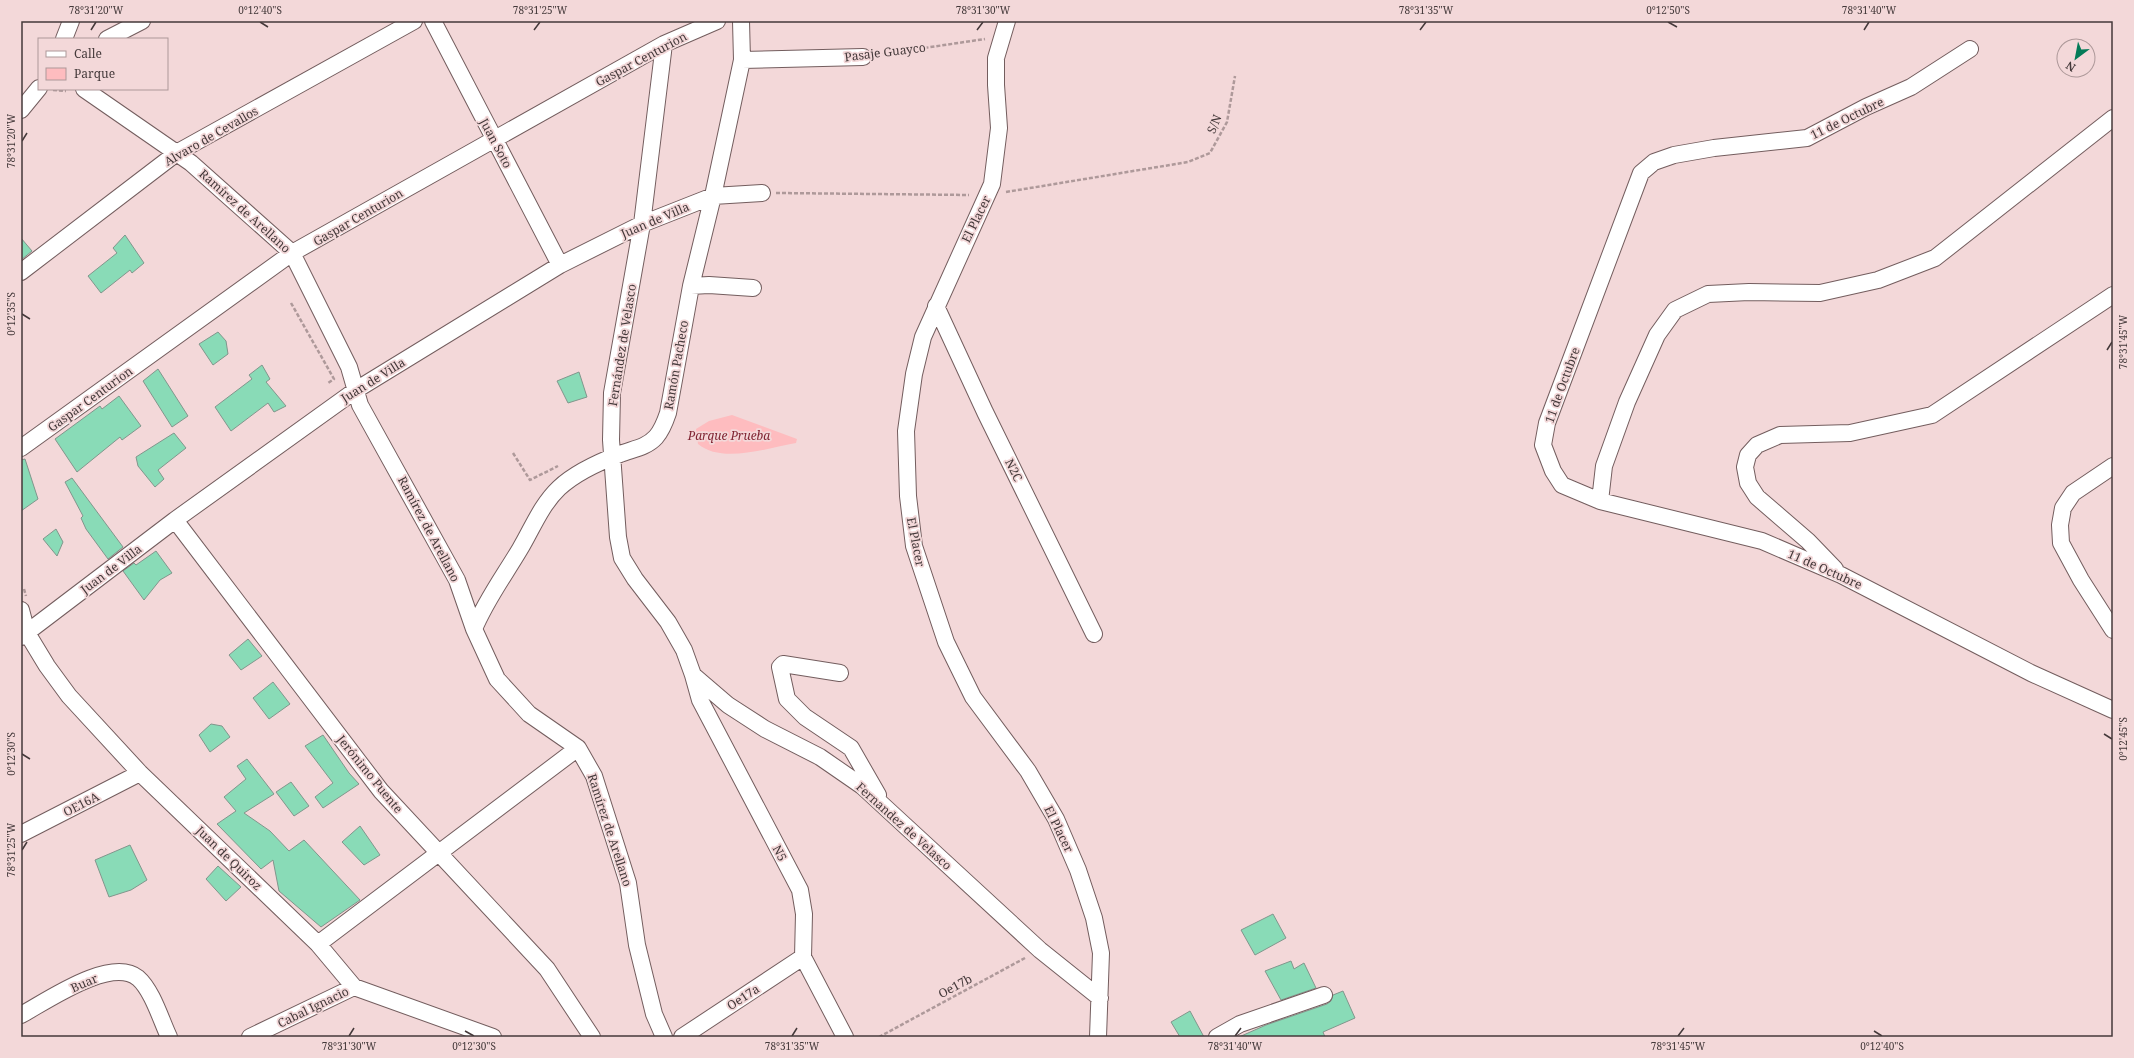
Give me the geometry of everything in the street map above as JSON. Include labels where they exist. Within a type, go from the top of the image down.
[{"type":"street","points":[[64,38],[70,21]]},
{"type":"street","points":[[109,38],[142,21]]},
{"type":"street","name":"Alvaro de Cevallos","points":[[21,272],[178,152],[414,21]]},
{"type":"street","name":"Juan Soto","points":[[433,21],[560,265]]},
{"type":"street","name":"Gaspar Centurion","points":[[21,448],[292,253],[664,44],[717,21]]},
{"type":"street","name":"Ramón Pacheco","points":[[474,629],[483,607],[517,554],[543,507],[558,488],[573,477],[612,458],[643,447],[655,438],[662,429],[668,413],[691,286],[713,196],[742,60],[741,21]]},
{"type":"street","name":"El Placer","points":[[1005,29],[996,58],[999,128],[992,184],[923,337],[914,374],[906,431],[908,496],[914,546],[946,642],[973,697],[1028,771],[1056,820],[1078,870],[1094,918],[1101,953],[1098,1037]]},
{"type":"street","name":"Fernández de Velasco","points":[[664,44],[642,224],[612,393],[610,431],[618,537],[622,558],[634,579],[668,622],[684,650],[693,675]]},
{"type":"street","name":"11 de Octubre","points":[[1970,49],[1911,87],[1866,107],[1808,138],[1714,148],[1674,155],[1654,162],[1641,173],[1547,423],[1543,446],[1553,471],[1562,485],[1600,501],[1762,541],[1841,575],[2031,673],[2113,710]]},
{"type":"street","name":"Pasaje Guayco","points":[[742,60],[863,57]]},
{"type":"street","points":[[21,110],[46,90]]},
{"type":"street","name":"Ramírez de Arellano","points":[[85,90],[178,152],[292,253],[349,367],[360,405],[458,580],[474,629],[497,679],[530,714],[578,748],[594,776],[628,883],[637,945],[654,1014],[664,1037]]},
{"type":"street","points":[[1600,501],[1604,466],[1628,402],[1657,335],[1675,310],[1708,294],[1749,292],[1820,293],[1878,280],[1935,258],[2113,118]]},
{"type":"street","name":"Juan de Villa","points":[[24,635],[175,520],[356,390],[560,265],[642,224],[713,196],[762,193]]},
{"type":"street","points":[[691,286],[709,284],[753,288]]},
{"type":"street","points":[[1841,575],[1808,541],[1757,497],[1748,483],[1745,467],[1748,455],[1757,445],[1780,436],[1850,433],[1932,414],[2113,296]]},
{"type":"street","name":"N2C","points":[[936,306],[985,412],[1094,634]]},
{"type":"street","points":[[2113,466],[2073,493],[2063,508],[2060,525],[2061,543],[2081,580],[2113,630]]},
{"type":"street","name":"Jerónimo Puente","points":[[175,520],[380,791],[547,969],[592,1037]]},
{"type":"street","name":"Juan de Quiroz","points":[[21,610],[24,635],[69,696],[140,773],[318,944],[354,987]]},
{"type":"street","points":[[840,673],[783,664],[780,667],[787,699],[805,717],[851,748],[884,807]]},
{"type":"street","name":"Fernandez de Velasco","points":[[693,675],[728,705],[765,729],[820,758],[862,786],[1040,950],[1100,998]]},
{"type":"street","name":"N5","points":[[693,675],[700,700],[800,890],[804,914],[803,957],[845,1037]]},
{"type":"street","points":[[318,944],[578,748]]},
{"type":"street","name":"OE16A","points":[[21,834],[140,773]]},
{"type":"street","name":"Oe17a","points":[[682,1037],[803,957]]},
{"type":"street","name":"Buar","points":[[21,1015],[87,979],[114,971],[126,972],[137,978],[147,988],[169,1037]]},
{"type":"street","points":[[354,987],[493,1037]]},
{"type":"street","name":"Cabal Ignacio","points":[[250,1037],[354,987]]},
{"type":"street","points":[[1216,1037],[1240,1024],[1324,995]]},
{"type":"path","name":"Pasaje Guayco","points":[[863,57],[1005,29]]},
{"type":"path","name":"S/N","points":[[1188,162],[1210,153],[1224,128],[1227,122],[1235,76]]},
{"type":"path","points":[[56,90],[66,91]]},
{"type":"path","points":[[291,303],[334,380],[328,383]]},
{"type":"path","points":[[513,453],[526,476]]},
{"type":"path","name":"Oe17b","points":[[879,1037],[1040,950]]},
{"type":"green space","name":"Parque Prueba","points":[[732,415],[797,439],[796,443],[759,451],[732,454],[708,450],[698,444],[696,429],[709,421]]},
{"type":"building","points":[[125,235],[144,263],[132,273],[130,270],[101,293],[88,276],[117,253],[113,248]]},
{"type":"building","points":[[21,238],[32,251],[21,260]]},
{"type":"building","points":[[218,332],[226,341],[228,354],[213,365],[199,344]]},
{"type":"building","points":[[262,365],[270,379],[266,382],[286,406],[274,412],[268,403],[231,431],[215,407],[252,379],[249,375]]},
{"type":"building","points":[[158,369],[188,416],[172,427],[143,381]]},
{"type":"building","points":[[579,372],[587,397],[568,403],[557,381]]},
{"type":"building","points":[[119,396],[141,426],[122,440],[120,437],[77,472],[55,439],[100,406],[102,409]]},
{"type":"building","points":[[174,433],[186,448],[158,470],[164,479],[155,487],[138,466],[136,457]]},
{"type":"building","points":[[25,459],[38,499],[21,511],[21,460]]},
{"type":"building","points":[[72,478],[123,547],[108,559],[86,529],[81,518],[83,516],[65,482]]},
{"type":"building","points":[[56,529],[63,542],[57,556],[43,539]]},
{"type":"building","points":[[156,551],[172,573],[160,580],[144,600],[123,571],[134,563],[136,565]]},
{"type":"building","points":[[248,639],[262,656],[241,670],[229,655]]},
{"type":"building","points":[[273,682],[290,704],[269,719],[253,698]]},
{"type":"building","points":[[211,724],[222,726],[230,737],[210,752],[199,735]]},
{"type":"building","points":[[323,735],[349,773],[359,784],[323,808],[315,797],[333,783],[305,746]]},
{"type":"building","points":[[247,759],[274,794],[244,813],[270,831],[289,851],[304,840],[360,900],[321,927],[279,891],[273,860],[261,869],[217,824],[236,811],[224,797],[246,779],[237,766]]},
{"type":"building","points":[[291,782],[309,806],[294,816],[276,792]]},
{"type":"building","points":[[360,826],[380,855],[364,865],[342,842]]},
{"type":"building","points":[[130,845],[147,880],[131,890],[109,897],[95,860]]},
{"type":"building","points":[[218,866],[241,887],[226,901],[206,879]]},
{"type":"building","points":[[1273,914],[1286,938],[1255,955],[1241,930]]},
{"type":"building","points":[[1291,961],[1294,969],[1304,963],[1316,988],[1281,1000],[1265,971]]},
{"type":"building","points":[[1343,991],[1355,1018],[1323,1032],[1325,1037],[1239,1037],[1266,1025],[1327,1004],[1331,1001],[1333,995]]},
{"type":"building","points":[[1190,1011],[1204,1037],[1180,1037],[1171,1022]]}]
